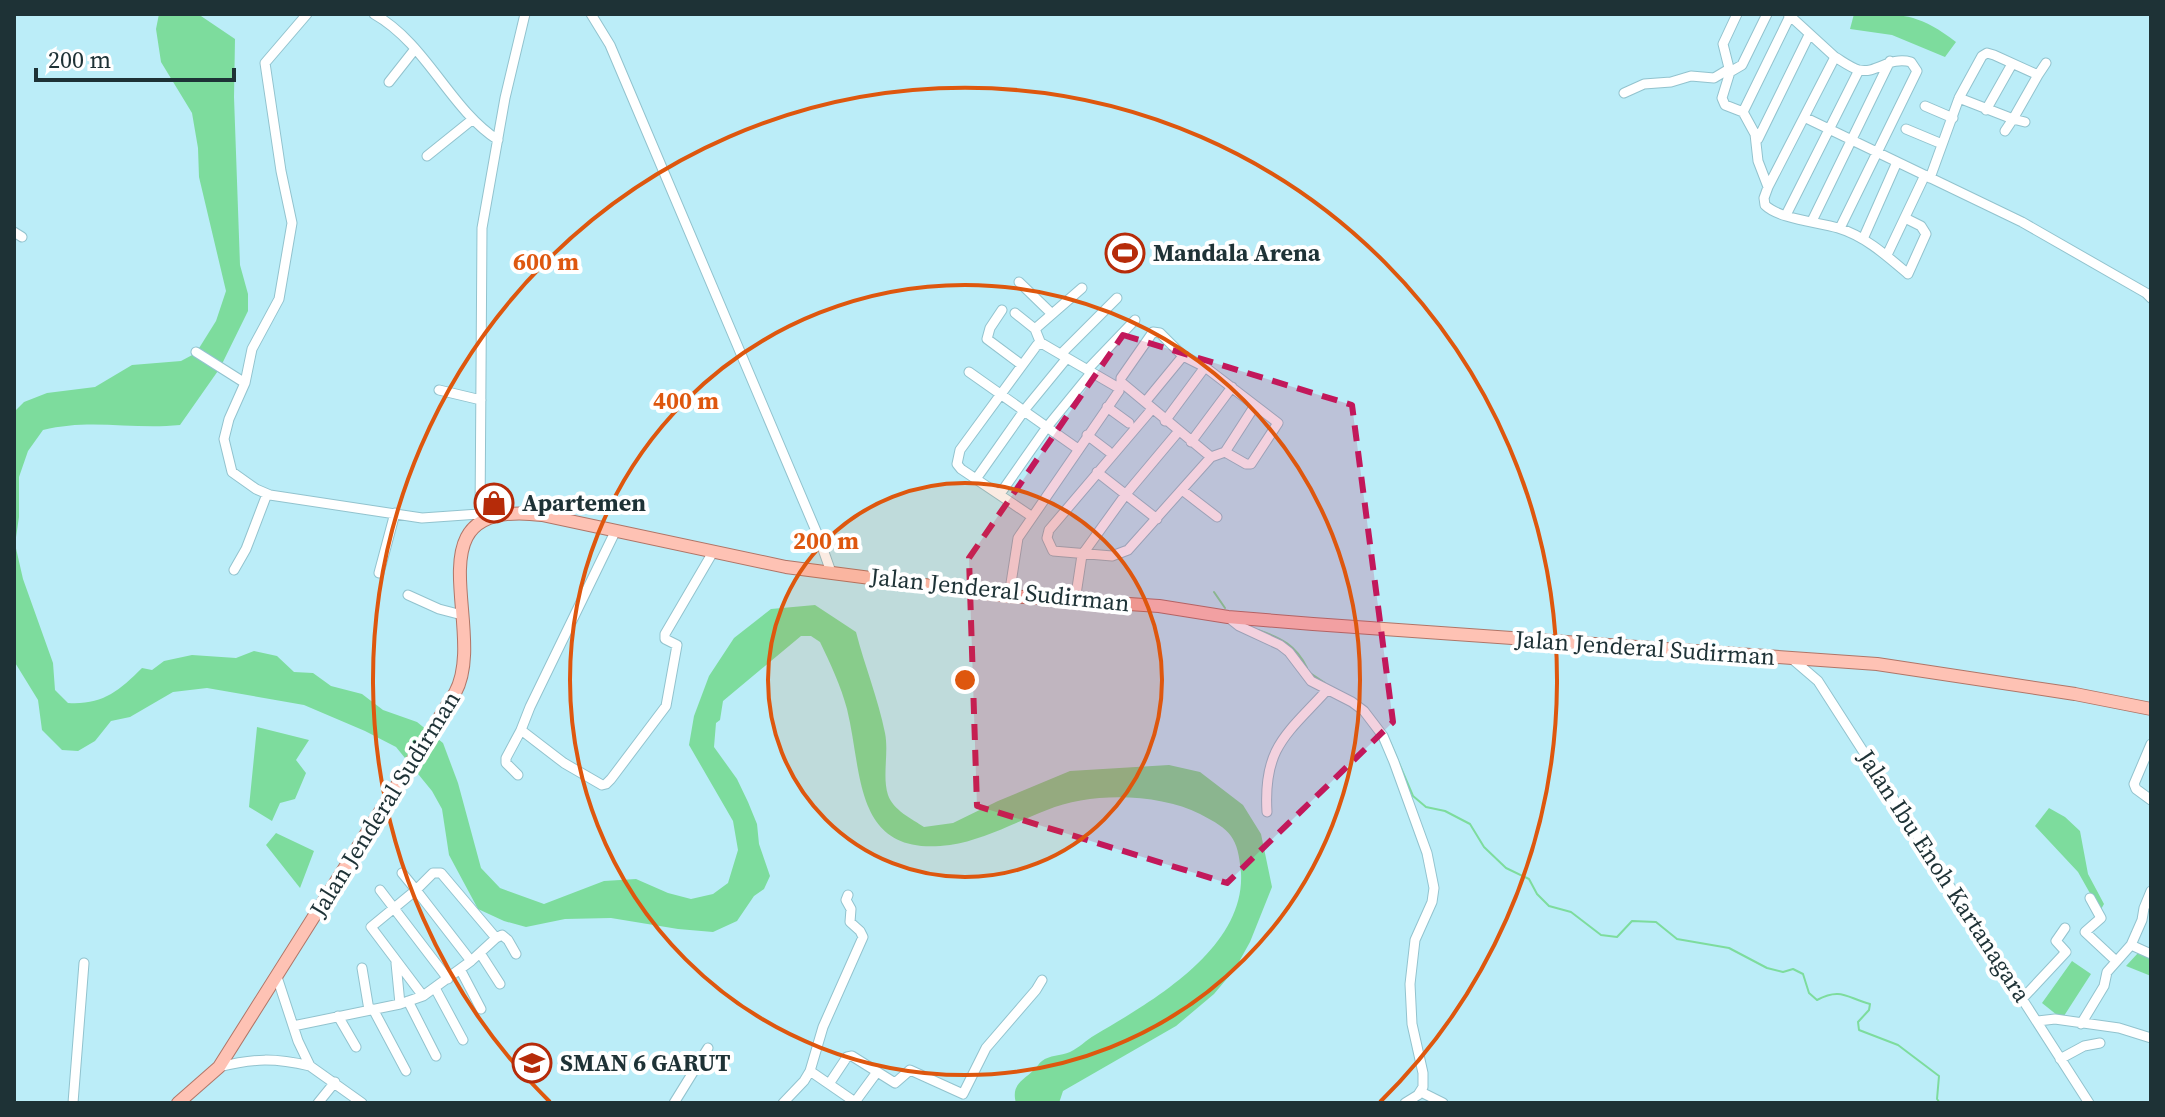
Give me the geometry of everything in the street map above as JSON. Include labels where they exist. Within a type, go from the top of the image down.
[{"type":"main road","name":"Jalan Jenderal Sudirman","points":[[178,1103],[219,1067],[435,730],[464,673],[459,561],[466,541],[480,518],[520,512],[786,567],[1009,596],[1159,606],[1228,617],[1877,664],[1954,674],[2151,709]]},
{"type":"street","points":[[307,14],[265,63],[292,223],[279,299],[252,349],[245,383],[226,426],[224,439],[227,456],[232,472],[267,494],[422,518],[480,518],[482,228],[525,14]]},
{"type":"street","points":[[591,14],[610,45],[831,572]]},
{"type":"street","points":[[1737,14],[1723,44],[1729,70],[1723,103],[1743,112],[1758,139]]},
{"type":"street","points":[[1624,93],[1644,84],[1671,82],[1691,76],[1714,78],[1742,65],[1767,14]]},
{"type":"street","points":[[377,15],[415,49],[473,119],[498,140]]},
{"type":"street","points":[[1743,112],[1789,15],[1835,57],[1859,70],[1868,70],[1898,59],[1911,62],[1917,71],[1840,228]]},
{"type":"street","points":[[1768,187],[1758,161],[1758,139],[1809,35]]},
{"type":"street","points":[[389,82],[415,49]]},
{"type":"street","points":[[1887,255],[1928,176],[1959,98],[1982,56],[1987,53],[1994,55],[2038,75]]},
{"type":"street","points":[[1835,57],[1768,187],[1765,205],[1776,213],[1840,228],[1863,239],[1908,274],[1926,234],[1921,226],[1905,218]]},
{"type":"street","points":[[1812,221],[1890,61]]},
{"type":"street","points":[[2005,131],[2046,63]]},
{"type":"street","points":[[1986,110],[2012,64]]},
{"type":"street","points":[[1786,215],[1859,70]]},
{"type":"street","points":[[1959,98],[2025,122]]},
{"type":"street","points":[[1925,106],[1953,118]]},
{"type":"street","points":[[1806,118],[2030,226],[2151,298]]},
{"type":"street","points":[[427,156],[473,119]]},
{"type":"street","points":[[1906,129],[1942,144]]},
{"type":"street","points":[[1863,239],[1897,162]]},
{"type":"street","points":[[1019,282],[1051,313]]},
{"type":"street","points":[[1035,329],[1082,288]]},
{"type":"street","points":[[976,479],[1064,356],[1117,298]]},
{"type":"street","points":[[1002,310],[987,339],[1022,365]]},
{"type":"street","points":[[1009,596],[1016,544],[1031,516],[1119,389],[1041,344],[1035,329],[1015,313]]},
{"type":"street","points":[[1000,494],[1089,372],[1135,320]]},
{"type":"street","points":[[1211,457],[1120,381],[1152,333],[1160,333],[1183,356],[1205,367],[1277,422],[1277,427],[1251,464],[1225,452]]},
{"type":"street","points":[[1031,516],[959,467],[956,459],[1022,365],[1041,344]]},
{"type":"street","points":[[196,352],[245,383]]},
{"type":"street","points":[[1183,356],[1149,405],[1047,535],[1053,551],[1112,556],[1126,552],[1211,457],[1225,452],[1254,407]]},
{"type":"street","points":[[1165,421],[1205,367]]},
{"type":"street","points":[[969,372],[1078,449]]},
{"type":"street","points":[[1191,442],[1232,387]]},
{"type":"street","points":[[439,390],[481,400]]},
{"type":"street","points":[[1107,407],[1129,423]]},
{"type":"street","points":[[1075,601],[1082,555],[1126,494],[1178,432]]},
{"type":"street","points":[[1087,435],[1108,451]]},
{"type":"street","points":[[1097,472],[1157,519]]},
{"type":"street","points":[[1182,490],[1217,517]]},
{"type":"street","points":[[234,570],[246,549],[267,494]]},
{"type":"street","points":[[379,573],[395,513]]},
{"type":"street","points":[[518,775],[506,763],[506,758],[615,532]]},
{"type":"street","points":[[521,730],[564,763],[606,784],[666,706],[678,649],[677,645],[665,639],[665,634],[713,552]]},
{"type":"street","points":[[408,595],[462,615]]},
{"type":"street","points":[[1228,617],[1239,626],[1280,645],[1311,681],[1358,706],[1383,736],[1417,826],[1431,871],[1433,896],[1415,940],[1410,984],[1412,1024],[1423,1073],[1421,1092],[1405,1103]]},
{"type":"street","name":"Jalan Ibu Enoh Kartanagara","points":[[1790,657],[1818,681],[2089,1103]]},
{"type":"street","points":[[1818,681],[1824,661]]},
{"type":"street","points":[[1267,812],[1266,781],[1274,751],[1327,690]]},
{"type":"street","points":[[2151,744],[2134,787],[2151,800]]},
{"type":"street","points":[[402,873],[471,961]]},
{"type":"street","points":[[423,996],[371,927],[433,873],[441,873],[496,938]]},
{"type":"street","points":[[380,890],[448,979]]},
{"type":"street","points":[[2081,1024],[2104,986],[2105,977],[2131,945],[2151,891]]},
{"type":"street","points":[[783,1103],[810,1071],[823,1027],[863,937],[862,932],[849,921],[851,909],[846,901],[848,895]]},
{"type":"street","points":[[2090,898],[2101,917],[2085,932],[2116,961]]},
{"type":"street","points":[[2023,998],[2066,952],[2056,943],[2065,928]]},
{"type":"street","points":[[293,1026],[423,996],[502,935],[516,954]]},
{"type":"street","points":[[2131,945],[2151,954]]},
{"type":"street","points":[[480,953],[500,984]]},
{"type":"street","points":[[396,962],[404,1002],[436,1056]]},
{"type":"street","points":[[73,1103],[84,963]]},
{"type":"street","points":[[362,968],[371,1010],[406,1071]]},
{"type":"street","points":[[460,969],[481,1009]]},
{"type":"street","points":[[277,977],[310,1066]]},
{"type":"street","points":[[829,1084],[849,1056],[895,1083],[910,1070],[963,1094],[986,1048],[1042,980]]},
{"type":"street","points":[[435,988],[463,1040]]},
{"type":"street","points":[[338,1016],[356,1047]]},
{"type":"street","points":[[2038,1021],[2055,1019],[2119,1028],[2151,1038]]},
{"type":"street","points":[[2060,1059],[2084,1046],[2100,1043]]},
{"type":"street","points":[[674,1103],[708,1048]]},
{"type":"street","points":[[219,1067],[248,1060],[278,1059],[310,1066],[362,1103]]},
{"type":"street","points":[[810,1071],[855,1102],[877,1072]]},
{"type":"street","points":[[318,1103],[335,1082]]},
{"type":"street","points":[[1421,1092],[1443,1103]]},
{"type":"highlighted area","points":[[1123,335],[1352,405],[1393,722],[1227,883],[977,806],[969,558]]},
{"type":"shaded area","points":[[159,14],[198,14],[235,39],[240,265],[248,294],[248,311],[220,368],[180,425],[95,424],[43,430],[28,451],[19,477],[15,544],[23,579],[53,663],[55,690],[68,703],[100,699],[117,690],[142,668],[152,670],[164,661],[192,655],[236,658],[254,651],[277,656],[294,672],[313,673],[331,686],[362,694],[383,710],[417,722],[443,743],[458,783],[481,868],[500,888],[544,904],[604,881],[636,879],[691,899],[713,894],[728,883],[738,850],[733,821],[689,745],[694,716],[709,676],[734,638],[771,609],[815,605],[856,632],[885,733],[888,795],[898,810],[924,827],[953,823],[1070,771],[1169,765],[1200,772],[1243,805],[1261,834],[1272,887],[1250,942],[1235,969],[1214,994],[1176,1026],[1063,1091],[1059,1103],[1016,1103],[1016,1088],[1041,1062],[1073,1050],[1142,1006],[1190,970],[1211,949],[1228,926],[1238,900],[1241,873],[1235,843],[1226,830],[1200,814],[1164,802],[1124,797],[1064,804],[962,843],[918,846],[895,838],[879,825],[868,806],[842,692],[820,642],[811,636],[801,636],[723,701],[720,720],[716,723],[714,747],[737,779],[748,802],[770,876],[764,889],[754,896],[737,921],[713,932],[611,918],[565,919],[526,927],[478,909],[449,855],[442,809],[432,791],[396,747],[304,705],[207,688],[173,692],[130,717],[111,721],[95,741],[78,751],[62,750],[42,730],[38,700],[14,661],[14,412],[24,402],[47,393],[95,387],[132,365],[181,361],[196,353],[216,321],[226,291],[199,177],[192,113],[161,62],[156,29]]},
{"type":"shaded area","points":[[1854,14],[1884,14],[1919,20],[1956,42],[1945,57],[1892,35],[1850,29]]},
{"type":"shaded area","points":[[257,727],[309,740],[296,760],[306,773],[295,799],[280,803],[272,821],[249,807]]},
{"type":"shaded area","points":[[2049,808],[2080,831],[2088,874],[2104,904],[2100,911],[2078,872],[2035,826]]},
{"type":"shaded area","points":[[276,833],[314,851],[300,888],[266,845]]},
{"type":"shaded area","points":[[2138,953],[2151,957],[2151,976],[2126,966]]},
{"type":"shaded area","points":[[2072,961],[2091,974],[2062,1019],[2042,1003]]},
{"type":"waterway","points":[[1214,592],[1225,608]]},
{"type":"waterway","points":[[1258,630],[1287,643],[1307,668]]},
{"type":"waterway","points":[[1310,673],[1325,683]]},
{"type":"waterway","points":[[1390,742],[1413,796],[1426,807],[1445,811],[1470,824],[1484,847],[1506,868],[1529,879],[1537,894],[1549,906],[1571,912],[1601,935],[1617,937],[1632,921],[1656,922],[1677,939],[1729,948],[1767,968],[1783,972],[1793,969],[1803,974],[1809,993],[1817,1000],[1838,994],[1870,1004],[1869,1010],[1858,1022],[1859,1030],[1898,1045],[1939,1076],[1937,1099],[1940,1103]]},
{"type":"place","name":"Mandala Arena","points":[[1125,253]]},
{"type":"place","name":"Apartemen","points":[[494,503]]},
{"type":"place","name":"SMAN 6 GARUT","points":[[532,1063]]}]
